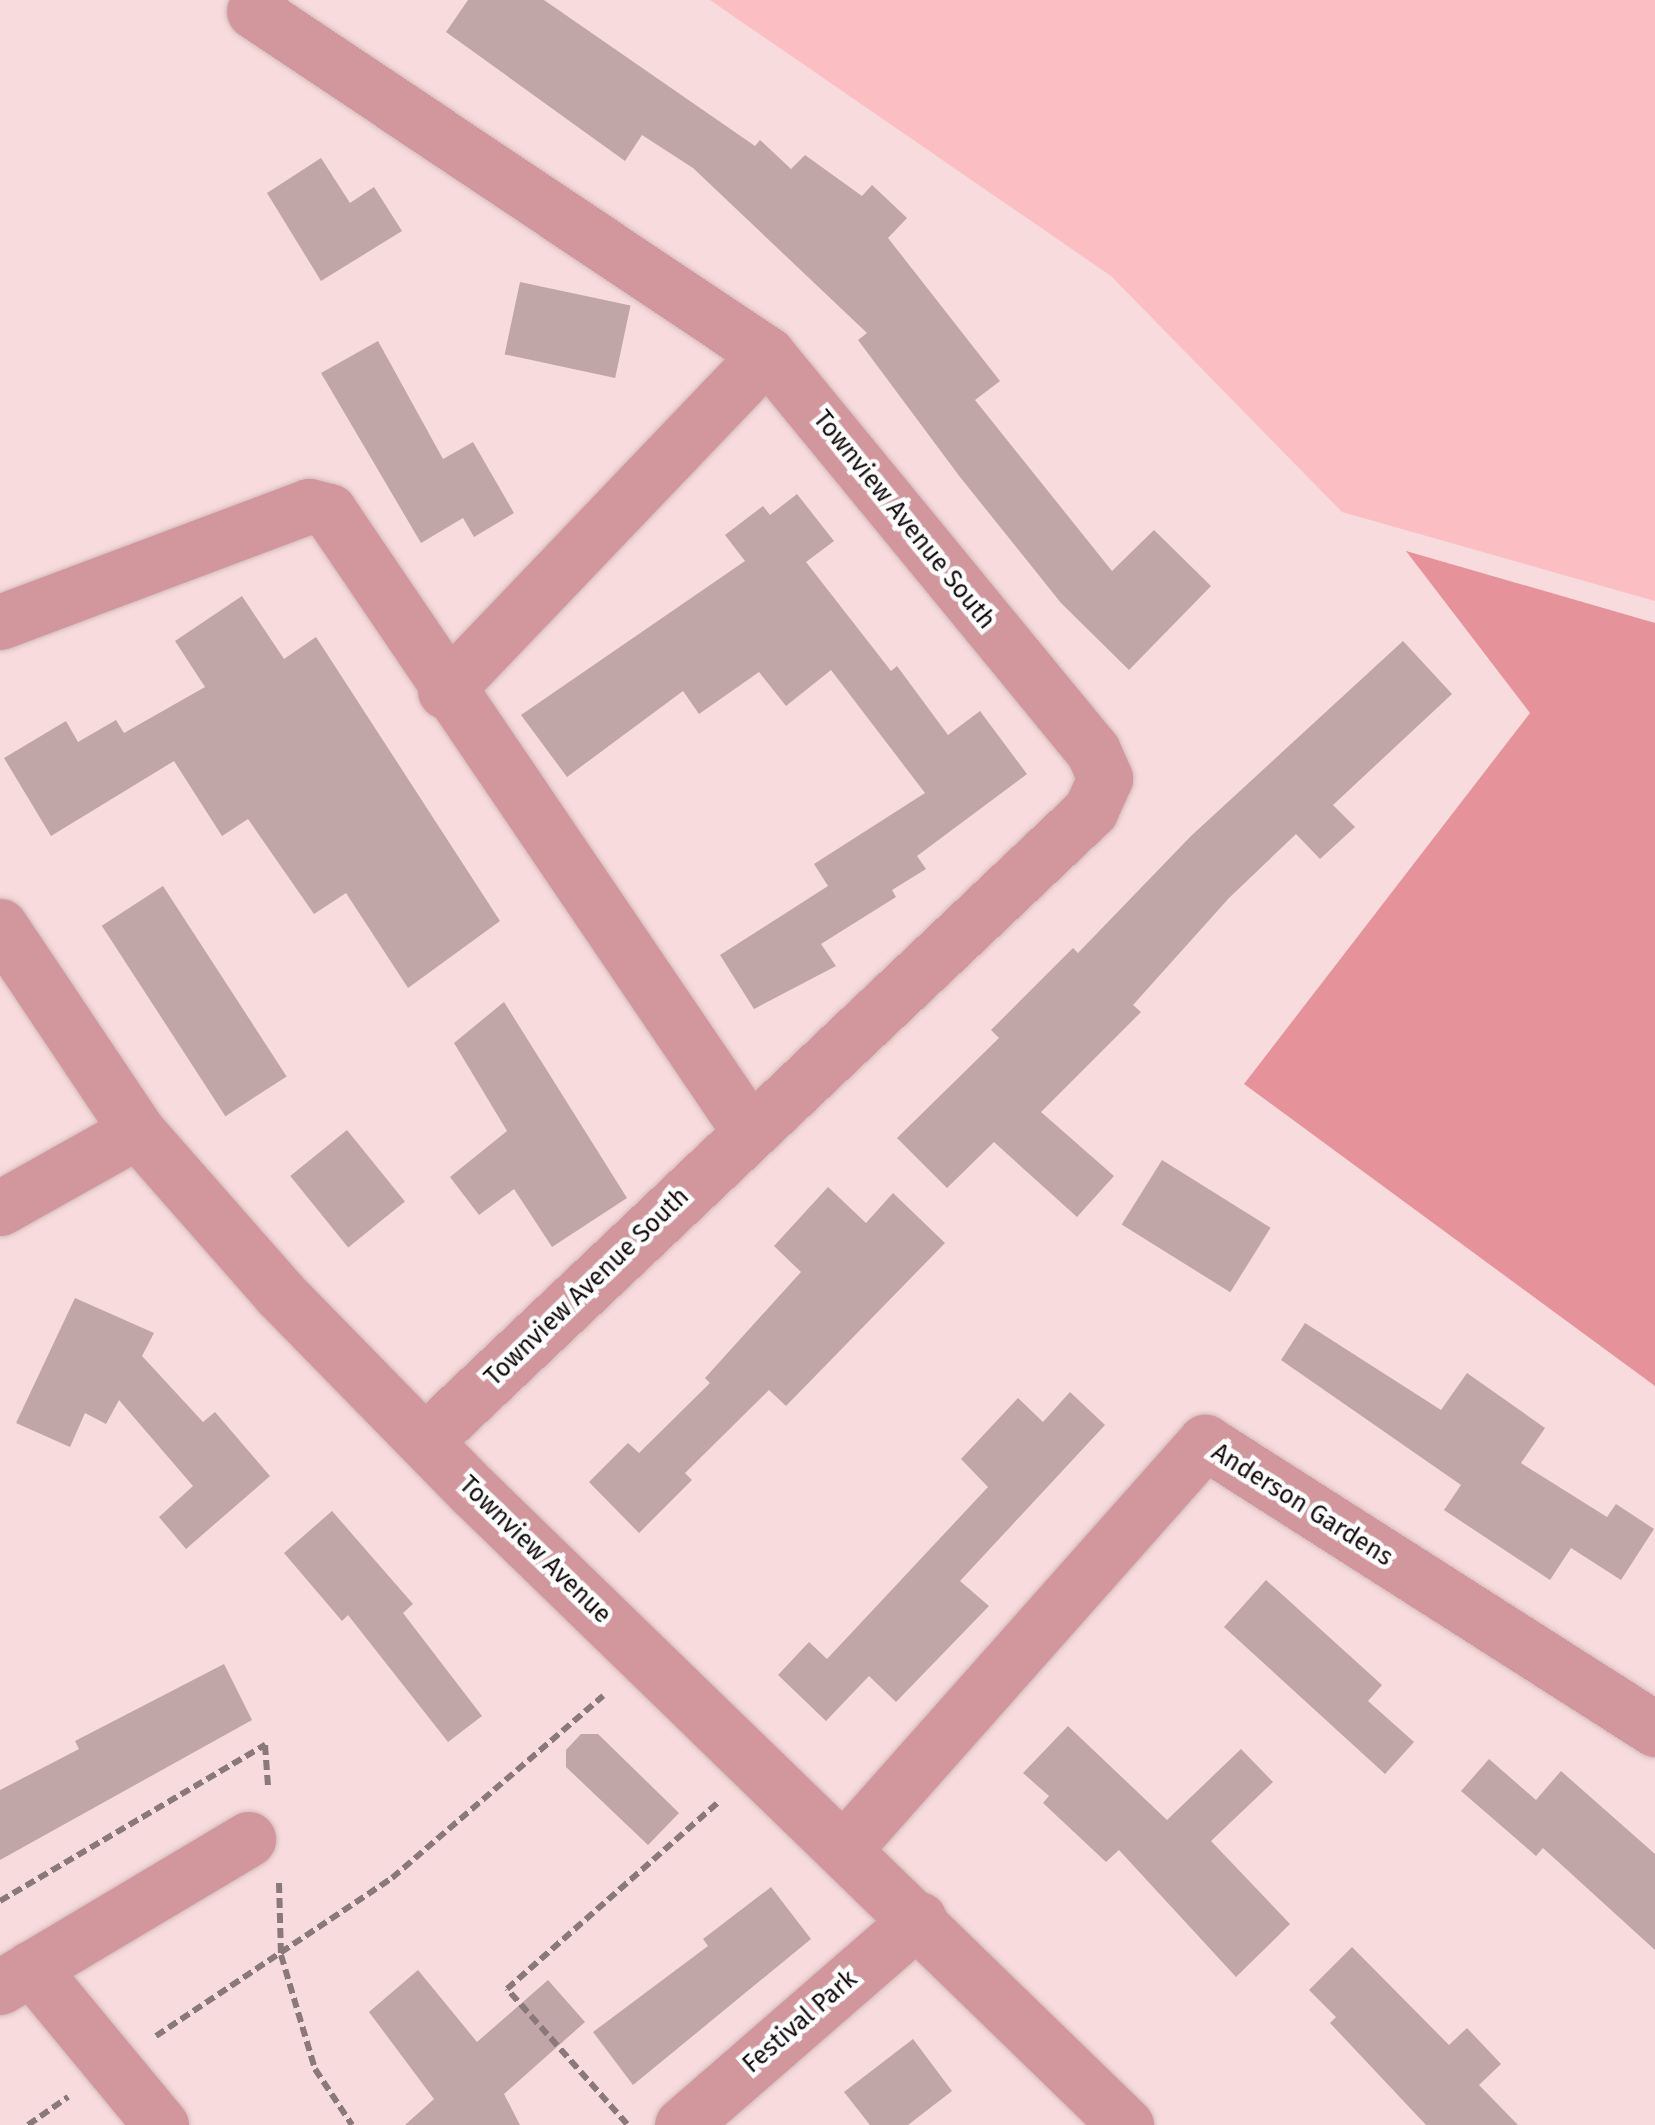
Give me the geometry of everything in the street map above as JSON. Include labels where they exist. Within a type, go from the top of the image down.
[{"type":"street","name":"Townview Avenue South","points":[[254,11],[768,354],[1093,751],[1105,778],[1090,811],[425,1442]]},
{"type":"street","points":[[445,691],[768,354]]},
{"type":"street","points":[[0,622],[309,506],[329,511],[349,534],[445,691],[750,1132]]},
{"type":"street","name":"Townview Avenue","points":[[0,926],[136,1130],[280,1294],[425,1442],[919,1919],[1126,2125]]},
{"type":"street","points":[[0,1208],[136,1130]]},
{"type":"street","name":"Anderson Gardens","points":[[845,1848],[1204,1442],[1655,1729]]},
{"type":"street","points":[[148,2120],[112,2065],[16,1977],[248,1839]]},
{"type":"street","name":"Festival Park","points":[[682,2125],[919,1919]]},
{"type":"path","points":[[28,2125],[392,1878],[646,1658]]},
{"type":"path","points":[[628,2125],[508,1989],[759,1766]]},
{"type":"shaded area","points":[[710,0],[1655,0],[1655,601],[1342,512],[1111,276]]},
{"type":"shaded area","points":[[1406,551],[1655,623],[1655,1386],[1244,1084],[1530,713]]},
{"type":"building","points":[[468,0],[544,0],[755,146],[760,140],[791,169],[805,155],[862,196],[872,185],[907,218],[888,238],[1000,381],[975,400],[1112,571],[1154,530],[1211,586],[1129,670],[1061,603],[960,477],[858,340],[867,333],[693,168],[642,135],[625,161],[446,32]]},
{"type":"building","points":[[321,158],[350,203],[374,187],[402,231],[321,281],[267,193]]},
{"type":"building","points":[[520,282],[631,305],[615,378],[505,354]]},
{"type":"building","points":[[378,341],[443,459],[473,442],[514,513],[474,537],[463,518],[421,543],[321,373]]},
{"type":"building","points":[[797,494],[834,541],[806,562],[891,671],[897,666],[948,735],[980,711],[1027,774],[917,856],[926,869],[892,890],[896,897],[821,944],[836,966],[754,1009],[720,955],[828,886],[814,864],[925,793],[831,670],[786,706],[759,672],[699,714],[683,691],[567,777],[521,715],[745,561],[725,535],[763,506],[770,515]]},
{"type":"building","points":[[242,596],[284,659],[316,637],[500,921],[408,988],[346,893],[314,914],[248,819],[222,836],[174,761],[51,836],[4,758],[66,721],[78,742],[116,720],[124,733],[205,687],[175,641]]},
{"type":"building","points":[[1403,641],[1452,694],[1333,805],[1355,827],[1320,859],[1296,834],[1229,898],[1133,1005],[1141,1012],[1041,1112],[1114,1176],[1077,1217],[994,1142],[947,1188],[897,1138],[999,1038],[991,1030],[1073,948],[1078,953],[1191,836]]},
{"type":"building","points":[[163,886],[287,1076],[225,1116],[102,926]]},
{"type":"building","points":[[504,1002],[627,1198],[552,1247],[514,1189],[479,1215],[450,1177],[507,1131],[454,1043]]},
{"type":"building","points":[[347,1130],[405,1201],[348,1247],[290,1176]]},
{"type":"building","points":[[1162,1160],[1271,1228],[1230,1292],[1122,1224]]},
{"type":"building","points":[[828,1187],[866,1223],[893,1193],[945,1243],[786,1406],[769,1390],[685,1473],[692,1480],[639,1533],[589,1482],[628,1443],[639,1453],[710,1383],[705,1378],[801,1272],[774,1246]]},
{"type":"building","points":[[75,1298],[154,1333],[142,1356],[203,1422],[215,1412],[270,1476],[186,1549],[159,1517],[193,1486],[119,1400],[106,1424],[85,1413],[70,1447],[16,1423]]},
{"type":"building","points":[[1305,1323],[1441,1410],[1467,1373],[1545,1428],[1521,1463],[1607,1517],[1616,1504],[1654,1529],[1621,1580],[1571,1548],[1550,1580],[1444,1510],[1461,1485],[1281,1360]]},
{"type":"building","points":[[1070,1392],[1105,1425],[960,1581],[989,1606],[896,1702],[869,1676],[826,1721],[778,1675],[809,1642],[827,1659],[988,1487],[961,1459],[1018,1398],[1043,1422]]},
{"type":"building","points":[[332,1511],[413,1604],[403,1613],[482,1716],[448,1742],[348,1615],[342,1621],[284,1553]]},
{"type":"building","points":[[1266,1580],[1382,1685],[1368,1701],[1414,1742],[1385,1774],[1224,1627]]},
{"type":"building","points":[[224,1664],[252,1720],[0,1860],[0,1790],[79,1749],[75,1741]]},
{"type":"building","points":[[1068,1726],[1167,1820],[1241,1749],[1273,1782],[1211,1841],[1290,1924],[1236,1977],[1119,1850],[1106,1862],[1043,1803],[1049,1796],[1023,1773]]},
{"type":"building","points":[[581,1734],[598,1734],[679,1813],[648,1845],[566,1767],[566,1750]]},
{"type":"building","points":[[1489,1759],[1536,1800],[1561,1771],[1655,1854],[1655,1950],[1543,1848],[1536,1856],[1461,1791]]},
{"type":"building","points":[[771,1887],[811,1939],[633,2085],[593,2032],[708,1946],[703,1939]]},
{"type":"building","points":[[1352,1947],[1449,2045],[1467,2028],[1501,2064],[1479,2085],[1518,2125],[1426,2125],[1330,2023],[1336,2017],[1309,1990]]},
{"type":"building","points":[[418,1970],[477,2042],[548,1980],[585,2022],[504,2094],[520,2125],[405,2125],[434,2099],[369,2012]]},
{"type":"building","points":[[913,2039],[952,2091],[908,2125],[870,2125],[844,2092]]}]
